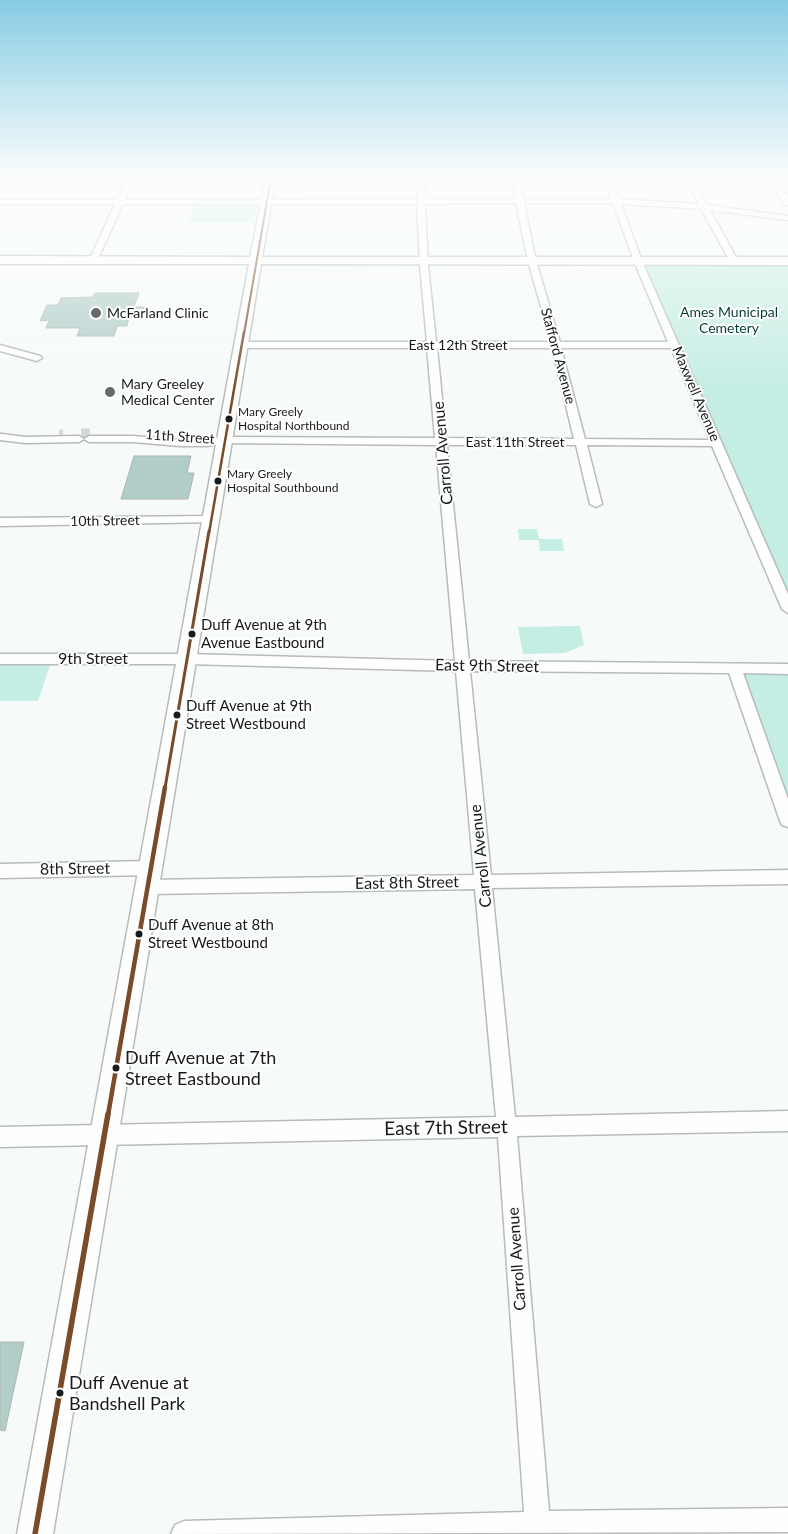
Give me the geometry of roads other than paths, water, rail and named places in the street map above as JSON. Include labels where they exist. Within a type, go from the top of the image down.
[{"type":"main road","points":[[35,1534],[258,250]]},
{"type":"main road","points":[[0,260],[788,261]]},
{"type":"street","points":[[93,261],[98,250]]},
{"type":"street","name":"Carroll Avenue","points":[[423,250],[507,1127],[537,1529]]},
{"type":"street","name":"Stafford Avenue","points":[[530,250],[596,504]]},
{"type":"street","name":"Maxwell Avenue","points":[[634,250],[788,610]]},
{"type":"street","points":[[728,250],[734,261]]},
{"type":"street","name":"East 12th Street","points":[[241,345],[675,345]]},
{"type":"street","points":[[0,348],[37,358]]},
{"type":"street","name":"11th Street","points":[[1,437],[61,434],[180,443],[207,443],[224,440]]},
{"type":"street","name":"11th Street","points":[[1,437],[25,440],[85,437]]},
{"type":"street","name":"East 11th Street","points":[[224,440],[716,443]]},
{"type":"street","name":"10th Street","points":[[0,522],[210,520]]},
{"type":"street","name":"9th Street","points":[[0,659],[186,659]]},
{"type":"street","name":"East 9th Street","points":[[186,659],[462,666],[788,669]]},
{"type":"street","points":[[734,668],[788,821]]},
{"type":"street","name":"8th Street","points":[[0,871],[148,878]]},
{"type":"street","name":"East 8th Street","points":[[148,878],[484,882],[788,877]]},
{"type":"street","name":"East 7th Street","points":[[0,1137],[788,1121]]},
{"type":"street","points":[[184,1534],[537,1529],[788,1520]]},
{"type":"tunnel","points":[[81,434],[90,434]]},
{"type":"place","name":"McFarland Clinic","points":[[96,313]]},
{"type":"place","name":"Mary Greeley Medical Center","points":[[110,392]]},
{"type":"place","name":"Mary Greely Hospital Northbound","points":[[229,419]]},
{"type":"place","name":"Mary Greely Hospital Southbound","points":[[218,481]]},
{"type":"place","name":"Duff Avenue at 9th Avenue Eastbound","points":[[192,634]]},
{"type":"place","name":"Duff Avenue at 9th Street Westbound","points":[[177,715]]},
{"type":"place","name":"Duff Avenue at 8th Street Westbound","points":[[139,934]]},
{"type":"place","name":"Duff Avenue at 7th Street Eastbound","points":[[116,1068]]},
{"type":"place","name":"Duff Avenue at Bandshell Park","points":[[60,1393]]},
{"type":"park label","name":"Ames Municipal Cemetery","points":[[729,320]]}]
